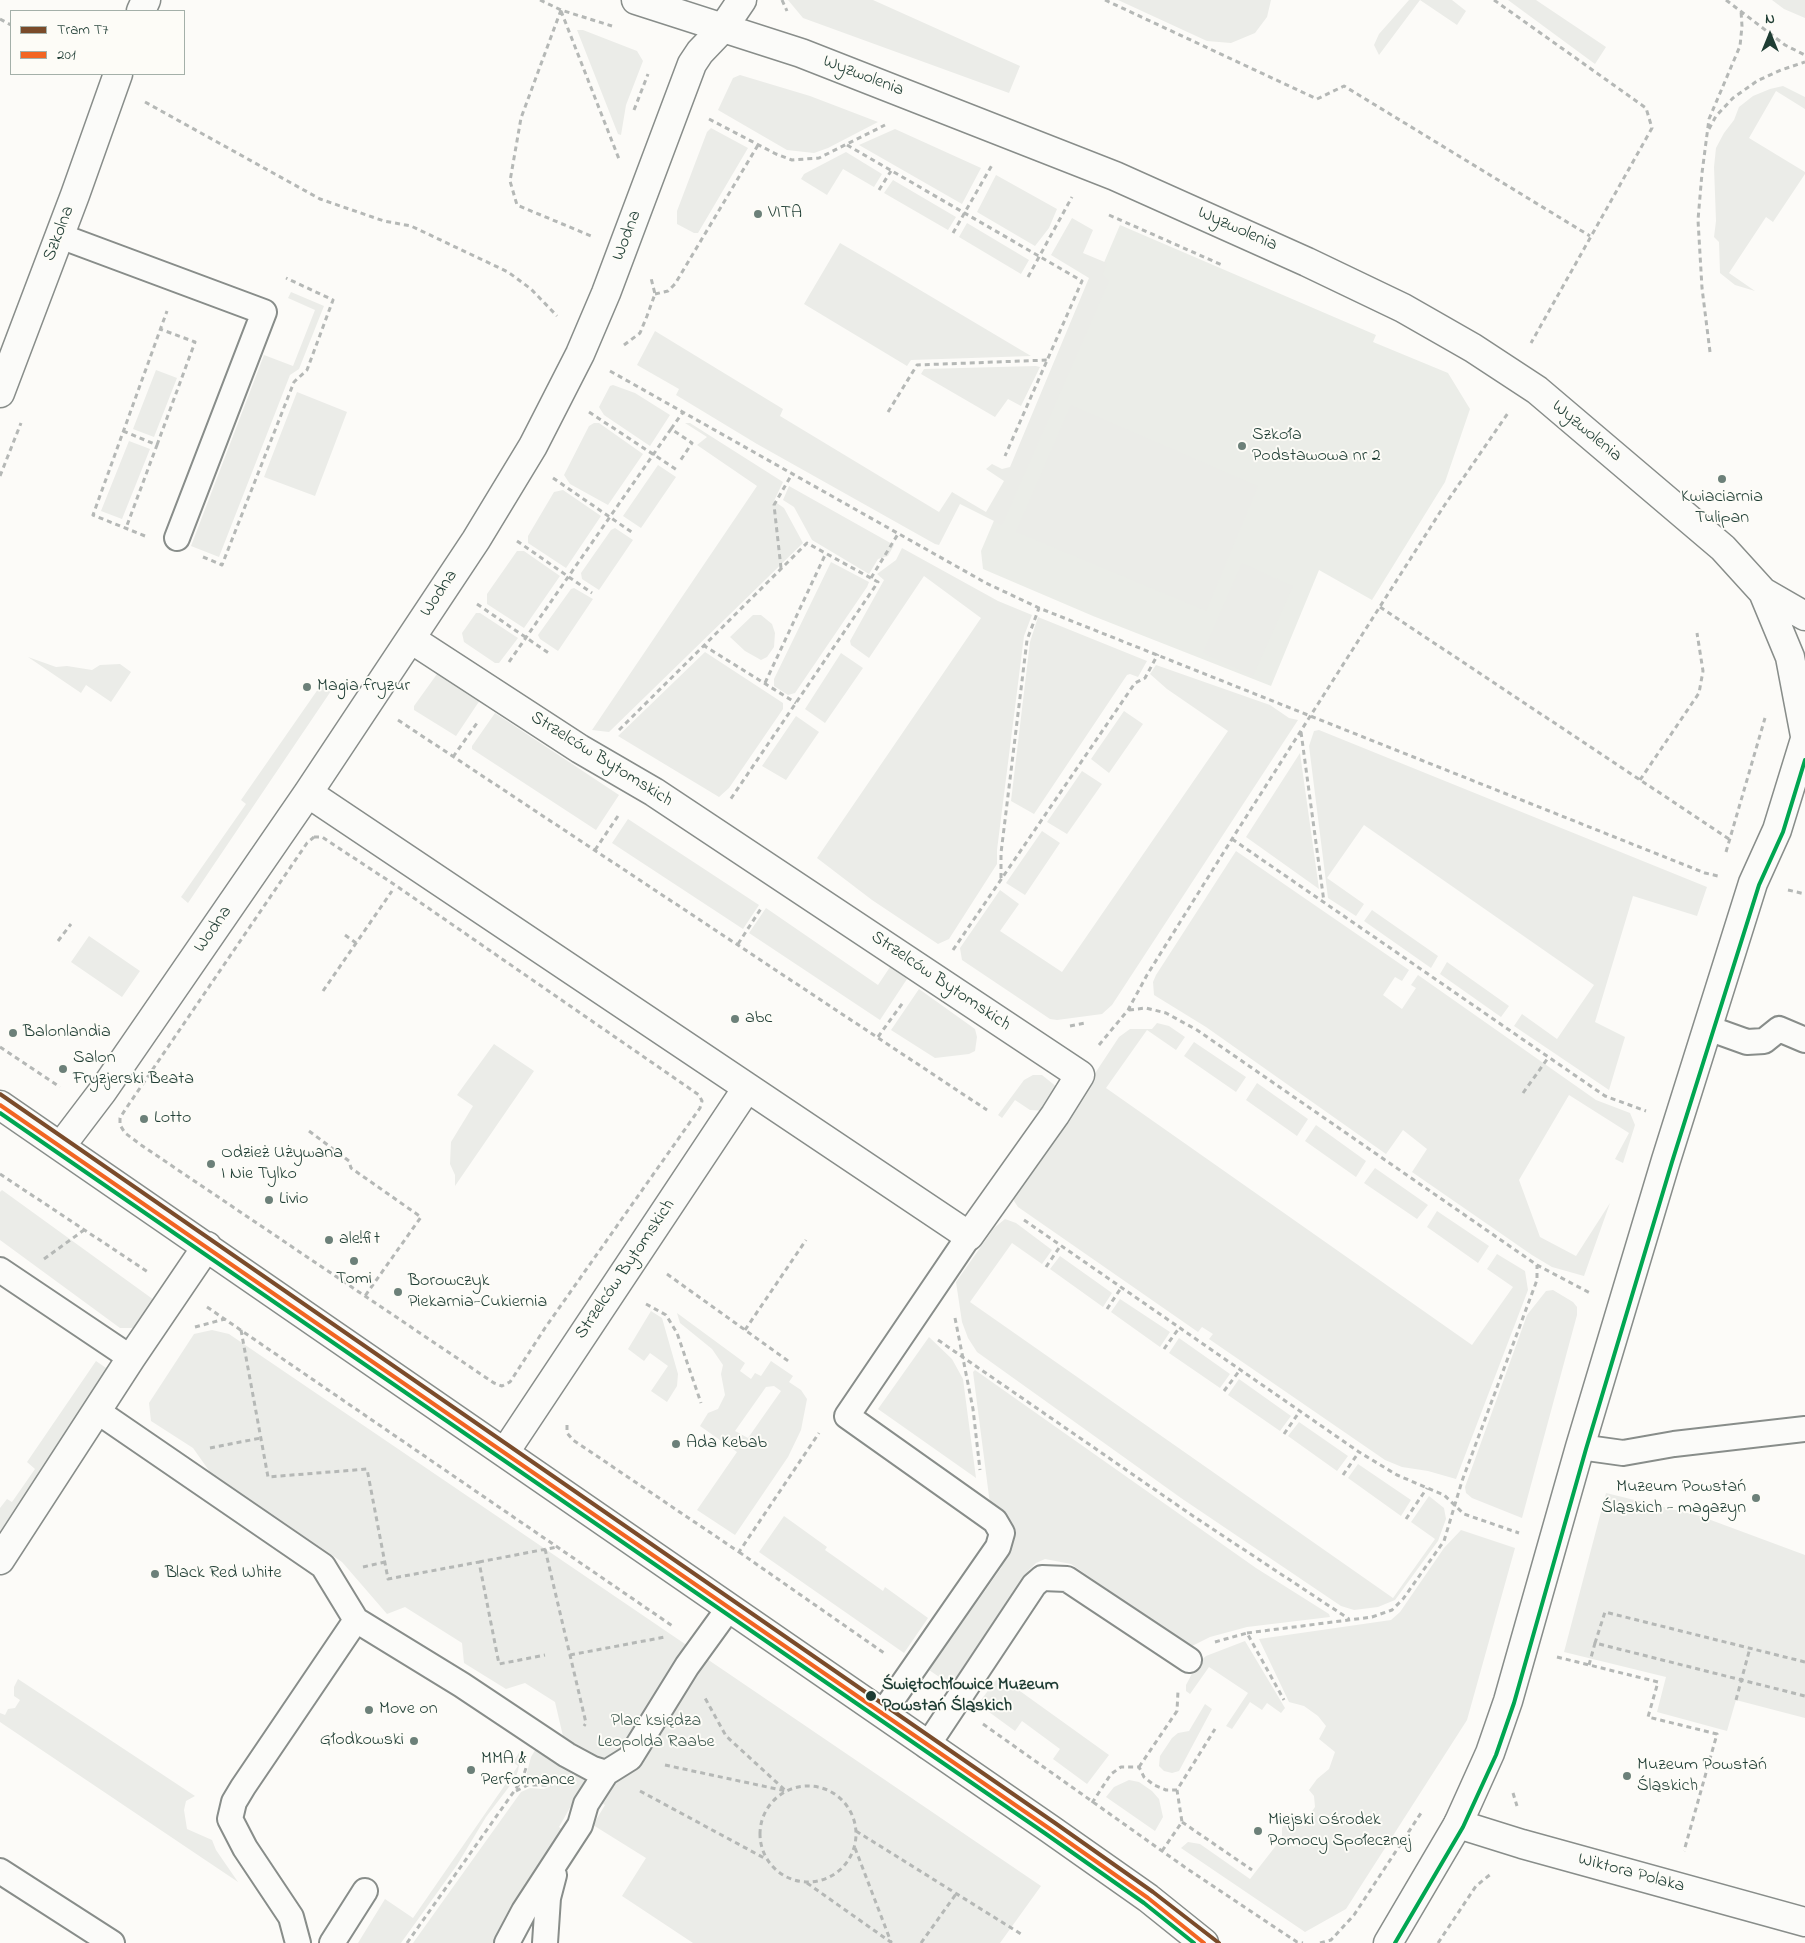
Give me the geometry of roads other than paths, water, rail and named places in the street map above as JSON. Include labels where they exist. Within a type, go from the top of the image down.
[{"type":"street","name":"Wyzwolenia","points":[[636,0],[801,53],[1115,176],[1308,262],[1403,308],[1473,348],[1537,390],[1723,548],[1763,592],[1805,616]]},
{"type":"street","name":"Wodna","points":[[61,1146],[102,1092],[308,793],[476,540],[533,446],[580,354],[606,294],[692,64],[700,52],[723,28],[742,0]]},
{"type":"street","name":"Szkolna","points":[[0,393],[60,236],[116,78]]},
{"type":"street","name":"Wyzwolenia","points":[[1763,592],[1790,657],[1804,723]]},
{"type":"street","name":"Strzelców Bytomskich","points":[[410,639],[590,755],[654,792],[1080,1075],[969,1236]]},
{"type":"street","points":[[1388,1943],[1458,1824],[1480,1780],[1508,1701],[1580,1447],[1708,1028],[1753,883],[1777,830],[1804,723]]},
{"type":"street","points":[[308,793],[969,1236]]},
{"type":"street","points":[[1777,830],[1805,805]]},
{"type":"street","name":"Strzelców Bytomskich","points":[[504,1452],[747,1088]]},
{"type":"street","points":[[0,1105],[207,1246],[1148,1898],[1204,1943]]},
{"type":"street","points":[[0,1560],[131,1358],[207,1246]]},
{"type":"street","name":"Wiktora Polaka","points":[[1458,1824],[1522,1844],[1805,1922]]},
{"type":"lane","points":[[60,236],[264,312],[177,538]]},
{"type":"lane","points":[[1708,1028],[1747,1042],[1764,1041],[1779,1029],[1805,1040]]},
{"type":"lane","points":[[882,1714],[998,1547],[1002,1532],[996,1521],[847,1416],[969,1236]]},
{"type":"lane","points":[[7,1275],[131,1358]]},
{"type":"lane","points":[[97,1412],[323,1566],[356,1620],[462,1685],[566,1754],[592,1769],[606,1773]]},
{"type":"lane","points":[[1580,1447],[1623,1453],[1674,1444],[1723,1440],[1803,1424]]},
{"type":"lane","points":[[927,1746],[1034,1585],[1042,1578],[1067,1578],[1189,1660]]},
{"type":"lane","points":[[508,1943],[524,1911],[580,1825],[586,1804],[606,1773],[630,1758],[687,1666],[693,1639],[729,1608]]},
{"type":"lane","points":[[298,1943],[291,1917],[245,1848],[230,1819],[234,1802],[243,1787],[356,1620]]},
{"type":"lane","points":[[545,1943],[548,1898],[558,1858]]},
{"type":"lane","points":[[0,1870],[112,1943]]},
{"type":"lane","points":[[332,1943],[366,1891]]},
{"type":"tram line","name":"T7","points":[[0,1094],[1055,1823],[1153,1892],[1219,1943]]},
{"type":"place","name":"VITA","points":[[758,214]]},
{"type":"place","name":"Szkoła Podstawowa nr 2","points":[[1242,446]]},
{"type":"place","name":"Kwiaciarnia Tulipan","points":[[1722,479]]},
{"type":"place","name":"Magia fryzur","points":[[307,687]]},
{"type":"place","name":"abc","points":[[735,1019]]},
{"type":"place","name":"Balonlandia","points":[[13,1033]]},
{"type":"place","name":"Salon Fryzjerski Beata","points":[[63,1069]]},
{"type":"place","name":"Lotto","points":[[144,1119]]},
{"type":"place","name":"Odzież Używana I Nie Tylko","points":[[211,1164]]},
{"type":"place","name":"Livio","points":[[269,1200]]},
{"type":"place","name":"ale!fit","points":[[329,1240]]},
{"type":"place","name":"Tomi","points":[[354,1261]]},
{"type":"place","name":"Borowczyk Piekarnia-Cukiernia","points":[[398,1292]]},
{"type":"place","name":"Ada Kebab","points":[[676,1444]]},
{"type":"place","name":"Muzeum Powstań Śląskich - magazyn","points":[[1756,1498]]},
{"type":"place","name":"Black Red White","points":[[155,1574]]},
{"type":"place","name":"Świętochłowice Muzeum Powstań Śląskich","points":[[871,1696]]},
{"type":"place","name":"Move on","points":[[369,1710]]},
{"type":"place","name":"Głodkowski","points":[[414,1741]]},
{"type":"place","name":"MMA & Performance","points":[[471,1770]]},
{"type":"place","name":"Muzeum Powstań Śląskich","points":[[1627,1776]]},
{"type":"place","name":"Miejski Ośrodek Pomocy Społecznej","points":[[1258,1831]]},
{"type":"park label","name":"Plac księdza Leopolda Raabe","points":[[656,1732]]}]
